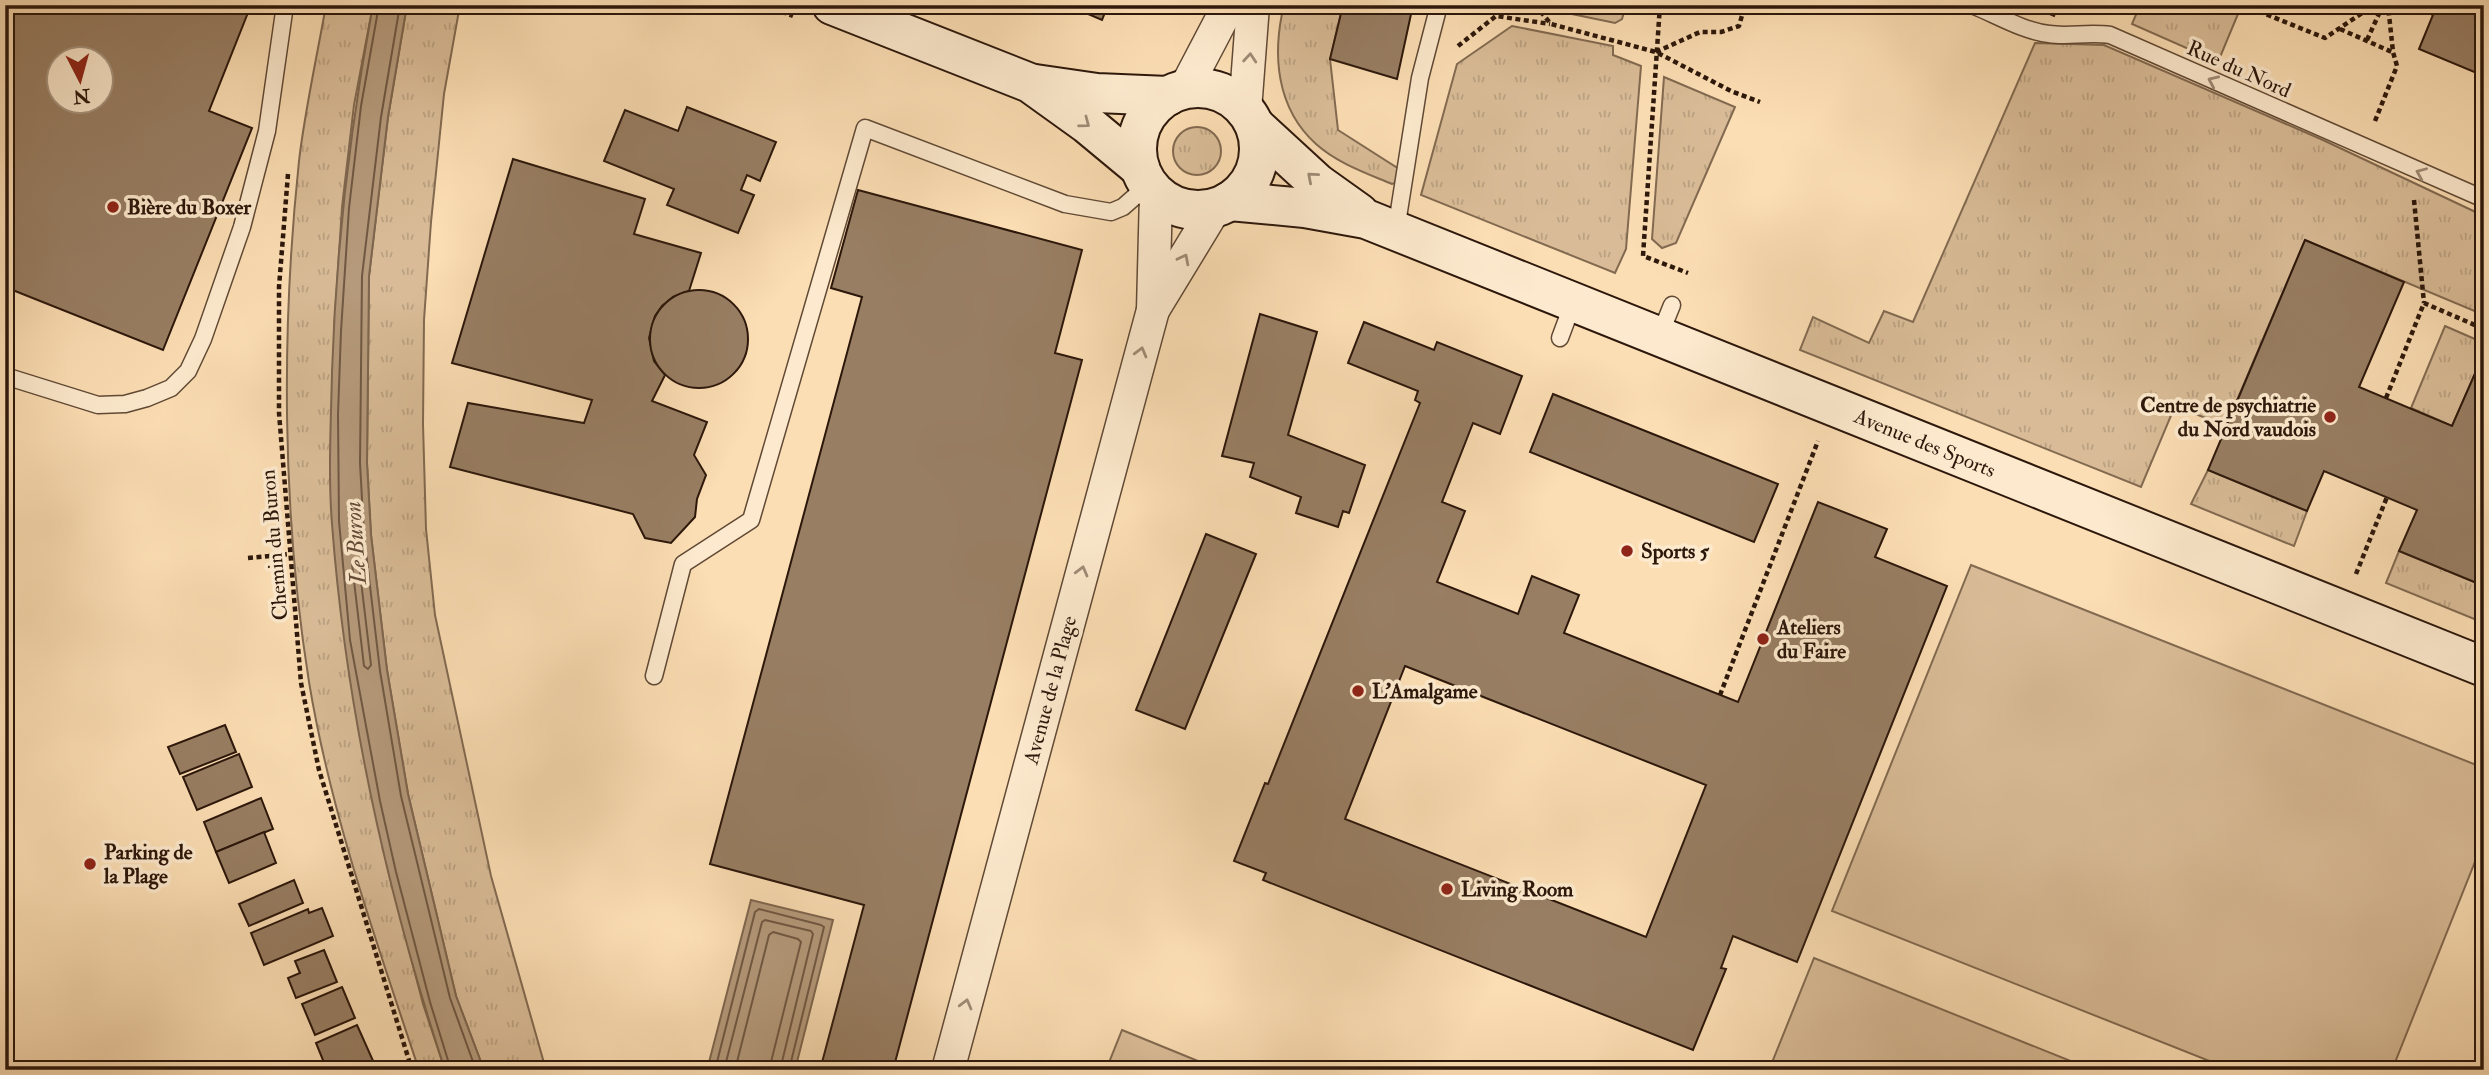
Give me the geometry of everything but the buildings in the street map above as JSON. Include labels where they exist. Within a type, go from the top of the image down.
[{"type":"street","points":[[832,5],[1030,83],[1097,93],[1217,91],[1231,97],[1250,118]]},
{"type":"street","points":[[1148,182],[1137,150],[1141,128],[1153,108],[1177,93],[1229,5]]},
{"type":"street","points":[[1030,83],[1087,124],[1165,201],[1182,208],[1199,210],[1223,204],[1243,191],[1258,161],[1259,144],[1250,118],[1253,5]]},
{"type":"street","name":"Avenue des Sports","points":[[1250,118],[1317,183],[1381,225]]},
{"type":"street","name":"Avenue de la Plage","points":[[948,1070],[1153,310],[1148,182]]},
{"type":"street","name":"Avenue des Sports","points":[[1223,204],[1305,208],[1381,225],[1573,303],[1665,321],[1833,406],[2484,667]]},
{"type":"street","name":"Avenue de la Plage","points":[[1153,310],[1223,204]]},
{"type":"lane","points":[[5,376],[98,405],[125,404],[148,398],[171,388],[188,371],[203,339],[242,227],[267,131],[285,5]]},
{"type":"lane","points":[[1381,225],[1403,198],[1420,78],[1439,5]]},
{"type":"lane","name":"Rue du Nord","points":[[1972,5],[2039,33],[2054,35],[2090,32],[2110,35],[2484,199]]},
{"type":"lane","points":[[654,676],[683,564],[751,520],[865,128],[1065,204],[1111,212],[1123,207],[1148,182]]},
{"type":"lane","points":[[1560,338],[1573,303]]},
{"type":"path","points":[[1535,5],[1551,24]]},
{"type":"path","points":[[1660,5],[1643,256],[1688,273]]},
{"type":"path","points":[[1656,52],[1700,33],[1721,32],[1739,26],[1745,5]]},
{"type":"path","points":[[2243,5],[2325,38],[2374,5]]},
{"type":"path","points":[[2367,40],[2386,5]]},
{"type":"path","points":[[2371,132],[2397,66],[2386,5]]},
{"type":"path","points":[[1420,78],[1496,16],[1551,24],[1656,52],[1731,91],[1760,102]]},
{"type":"path","points":[[2340,29],[2393,52]]},
{"type":"path","points":[[2386,398],[2424,303],[2410,168]]},
{"type":"path","name":"Chemin du Buron","points":[[288,171],[279,287],[279,413],[301,683],[319,770],[412,1070]]},
{"type":"path","points":[[2424,303],[2484,329]]},
{"type":"path","points":[[1720,695],[1833,406]]},
{"type":"path","points":[[2354,580],[2387,497]]},
{"type":"path","points":[[248,558],[290,554]]},
{"type":"green space","points":[[326,5],[373,5],[354,105],[342,207],[334,331],[358,724],[389,874],[423,1004],[445,1070],[419,1070],[372,926],[342,830],[318,732],[300,618],[289,488],[289,290],[299,161]]},
{"type":"green space","points":[[407,5],[460,5],[444,94],[424,320],[426,529],[435,615],[491,876],[546,1070],[484,1070],[456,996],[408,794],[387,670],[371,535],[367,463],[369,276],[388,117]]},
{"type":"green space","points":[[1284,5],[1343,5],[1330,59],[1338,130],[1399,169],[1395,183],[1362,172],[1333,157],[1316,144],[1292,114],[1280,79],[1278,61]]},
{"type":"green space","points":[[1563,5],[1626,5],[1622,19],[1615,23],[1572,14]]},
{"type":"green space","points":[[2140,5],[2217,5],[2238,14],[2218,62],[2132,24]]},
{"type":"green space","points":[[1512,26],[1613,46],[1613,55],[1641,66],[1626,249],[1615,273],[1421,195],[1457,64]]},
{"type":"green space","points":[[2035,43],[2104,45],[2323,140],[2484,216],[2484,315],[2305,240],[2226,426],[2175,406],[2141,487],[1800,350],[1813,317],[1869,343],[1884,311],[1913,322]]},
{"type":"green space","points":[[1664,77],[1735,107],[1676,243],[1662,248],[1652,239]]},
{"type":"green space","points":[[1197,127],[1214,134],[1221,151],[1214,168],[1197,175],[1180,168],[1173,151],[1180,134]]},
{"type":"green space","points":[[2445,326],[2484,343],[2484,353],[2452,426],[2411,408]]},
{"type":"green space","points":[[2208,470],[2307,511],[2294,546],[2191,504]]},
{"type":"green space","points":[[2399,551],[2484,586],[2484,623],[2386,583]]},
{"type":"green space","points":[[1971,565],[2484,768],[2484,839],[2392,1070],[2232,1070],[1832,911]]},
{"type":"green space","points":[[1814,958],[2093,1070],[1769,1070]]},
{"type":"green space","points":[[1122,1030],[1220,1070],[1106,1070]]},
{"type":"water","name":"Le Buron","points":[[373,5],[407,5],[388,117],[369,276],[367,463],[371,535],[387,670],[408,794],[456,996],[484,1070],[445,1070],[424,1004],[387,869],[372,800],[347,663],[338,593],[330,486],[334,326],[345,188]]},
{"type":"water","points":[[751,900],[833,920],[795,1070],[707,1070]]},
{"type":"place","name":"Bière du Boxer","points":[[113,207]]},
{"type":"place","name":"Centre de psychiatrie du Nord vaudois","points":[[2330,417]]},
{"type":"place","name":"Sports 5","points":[[1627,551]]},
{"type":"place","name":"Ateliers du Faire","points":[[1763,639]]},
{"type":"place","name":"L'Amalgame","points":[[1358,691]]},
{"type":"place","name":"Parking de la Plage","points":[[90,864]]},
{"type":"place","name":"Living Room","points":[[1447,889]]}]
